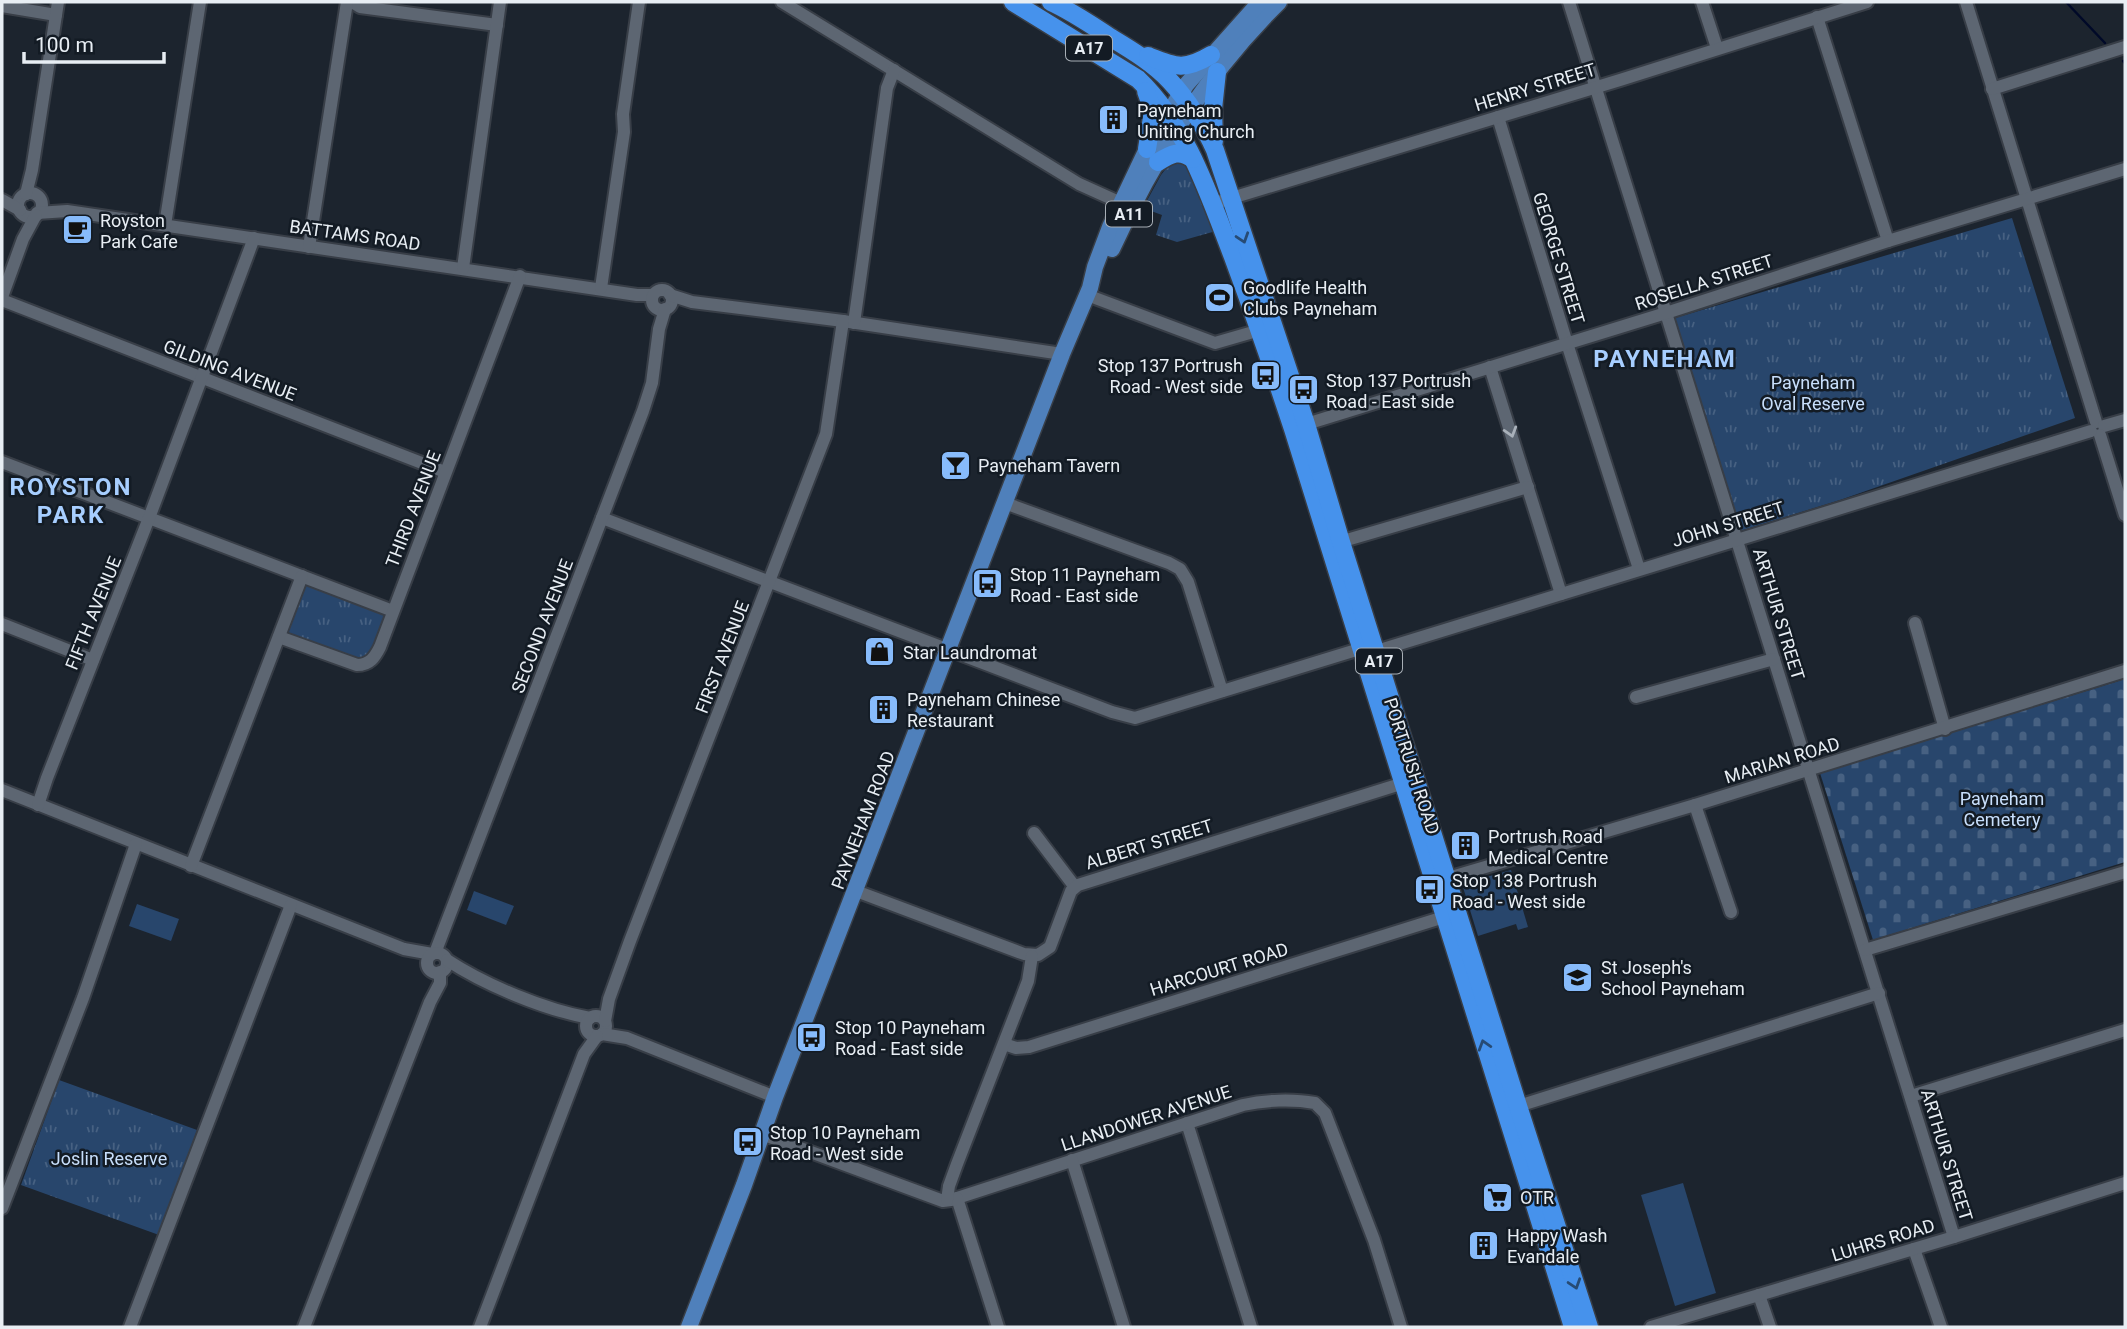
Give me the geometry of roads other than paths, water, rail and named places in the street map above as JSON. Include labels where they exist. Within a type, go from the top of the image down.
[{"type":"highway","name":"A17","points":[[1013,2],[1089,48],[1144,86],[1161,104],[1177,130]]},
{"type":"highway","name":"A17","points":[[1052,2],[1128,48],[1163,74],[1180,93]]},
{"type":"highway","points":[[1128,48],[1167,63],[1188,66],[1214,64],[1215,150]]},
{"type":"highway","points":[[1144,86],[1153,111],[1153,155],[1179,152],[1193,159]]},
{"type":"highway","name":"PORTRUSH ROAD","points":[[1180,93],[1203,126],[1215,150],[1368,650],[1410,781],[1448,878],[1511,1108],[1577,1326]]},
{"type":"highway","name":"PORTRUSH ROAD","points":[[1177,130],[1212,204],[1300,427]]},
{"type":"highway","name":"PORTRUSH ROAD","points":[[1410,781],[1444,917],[1511,1108]]},
{"type":"main road","name":"PAYNEHAM ROAD","points":[[690,1327],[775,1097],[1121,204],[1153,155],[1177,130],[1214,64],[1260,2]]},
{"type":"main road","name":"PAYNEHAM ROAD","points":[[1088,292],[1104,267],[1132,208],[1167,114],[1180,93],[1279,2]]},
{"type":"street","points":[[166,225],[200,2]]},
{"type":"street","points":[[309,247],[349,2],[360,7],[497,25]]},
{"type":"street","points":[[463,268],[500,2]]},
{"type":"street","points":[[601,288],[624,132],[623,114],[639,2]]},
{"type":"street","points":[[782,2],[1079,184],[1121,204]]},
{"type":"street","name":"ARTHUR STREET","points":[[1569,2],[1954,1237]]},
{"type":"street","points":[[1702,2],[1717,48]]},
{"type":"street","name":"HENRY STREET","points":[[1212,204],[1867,2]]},
{"type":"street","points":[[1966,2],[2125,516]]},
{"type":"street","points":[[2,6],[57,8],[32,170],[31,196],[41,207],[29,213]]},
{"type":"street","points":[[1817,17],[1888,241]]},
{"type":"street","points":[[1992,89],[2125,47]]},
{"type":"street","name":"FIRST AVENUE","points":[[480,1327],[584,1054],[609,999],[828,426],[887,88],[894,70]]},
{"type":"street","name":"GEORGE STREET","points":[[1498,117],[1639,569]]},
{"type":"street","name":"ROSELLA STREET","points":[[1300,427],[2125,169]]},
{"type":"street","points":[[29,213],[18,204],[31,196]]},
{"type":"street","name":"BATTAMS ROAD","points":[[2,198],[31,196],[67,211]]},
{"type":"street","name":"BATTAMS ROAD","points":[[2,198],[29,213],[67,211],[601,288],[661,303],[692,302],[1062,354]]},
{"type":"street","points":[[2,298],[23,239],[29,213]]},
{"type":"street","name":"FIFTH AVENUE","points":[[38,805],[254,238]]},
{"type":"street","name":"THIRD AVENUE","points":[[279,637],[351,663],[363,665],[374,658],[520,276]]},
{"type":"street","points":[[1088,292],[1215,343],[1260,330]]},
{"type":"street","name":"GILDING AVENUE","points":[[2,298],[445,472]]},
{"type":"street","name":"SECOND AVENUE","points":[[304,1327],[430,1002],[444,931],[652,383],[661,303]]},
{"type":"street","points":[[1490,367],[1561,594]]},
{"type":"street","name":"JOHN STREET","points":[[602,518],[1131,718],[1561,594],[2125,420]]},
{"type":"street","points":[[2,462],[393,611]]},
{"type":"street","points":[[1335,544],[1528,486]]},
{"type":"street","points":[[1005,503],[1180,569],[1188,582],[1222,691]]},
{"type":"street","points":[[191,866],[302,576]]},
{"type":"street","points":[[1915,623],[1945,729]]},
{"type":"street","points":[[2,624],[93,660]]},
{"type":"street","points":[[1636,697],[1774,659]]},
{"type":"street","name":"MARIAN ROAD","points":[[1448,878],[1945,729],[2125,671]]},
{"type":"street","name":"ALBERT STREET","points":[[1032,956],[1043,954],[1050,947],[1071,891],[1075,887],[1410,781]]},
{"type":"street","points":[[2,790],[775,1097]]},
{"type":"street","points":[[1695,805],[1731,912]]},
{"type":"street","points":[[1034,833],[1075,887]]},
{"type":"street","points":[[2,1208],[83,998],[136,844]]},
{"type":"street","points":[[1865,950],[2125,872]]},
{"type":"street","points":[[856,891],[1032,956],[1028,981],[949,1186],[998,1327]]},
{"type":"street","points":[[130,1327],[291,905]]},
{"type":"street","name":"HARCOURT ROAD","points":[[1004,1044],[1016,1048],[1029,1047],[1444,917]]},
{"type":"street","points":[[1511,1108],[1878,993]]},
{"type":"street","points":[[1911,1096],[2125,1030]]},
{"type":"street","name":"LLANDOWER AVENUE","points":[[952,1199],[1254,1102],[1315,1103],[1321,1108],[1374,1240],[1401,1327]]},
{"type":"street","points":[[1187,1123],[1251,1327]]},
{"type":"street","points":[[762,1134],[938,1200],[952,1199]]},
{"type":"street","points":[[1072,1160],[1124,1327]]},
{"type":"street","name":"LUHRS ROAD","points":[[1651,1327],[2125,1183]]},
{"type":"street","points":[[1914,1249],[1941,1327]]},
{"type":"street","points":[[1759,1295],[1770,1327]]},
{"type":"waterway","points":[[2066,2],[2105,43]]},
{"type":"place","name":"Payneham Uniting Church","points":[[1114,120]]},
{"type":"place","name":"Royston Park Cafe","points":[[77,230]]},
{"type":"place","name":"Goodlife Health Clubs Payneham","points":[[1220,297]]},
{"type":"place","name":"Stop 137 Portrush Road - West side","points":[[1266,375]]},
{"type":"place","name":"Stop 137 Portrush Road - East side","points":[[1303,390]]},
{"type":"place","name":"Payneham Tavern","points":[[955,465]]},
{"type":"place","name":"Stop 11 Payneham Road - East side","points":[[987,584]]},
{"type":"place","name":"Star Laundromat","points":[[880,652]]},
{"type":"place","name":"Payneham Chinese Restaurant","points":[[884,709]]},
{"type":"place","name":"Portrush Road Medical Centre","points":[[1465,846]]},
{"type":"place","name":"Stop 138 Portrush Road - West side","points":[[1429,890]]},
{"type":"place","name":"St Joseph's School Payneham","points":[[1578,977]]},
{"type":"place","name":"Stop 10 Payneham Road - East side","points":[[812,1037]]},
{"type":"place","name":"Stop 10 Payneham Road - West side","points":[[747,1142]]},
{"type":"place","name":"OTR","points":[[1497,1197]]},
{"type":"place","name":"Happy Wash Evandale","points":[[1484,1245]]},
{"type":"district","name":"PAYNEHAM","points":[[1665,359]]},
{"type":"district","name":"ROYSTON PARK","points":[[71,501]]},
{"type":"park label","name":"Payneham Oval Reserve","points":[[1813,392]]},
{"type":"park label","name":"Payneham Cemetery","points":[[2002,808]]},
{"type":"park label","name":"Joslin Reserve","points":[[109,1158]]}]
